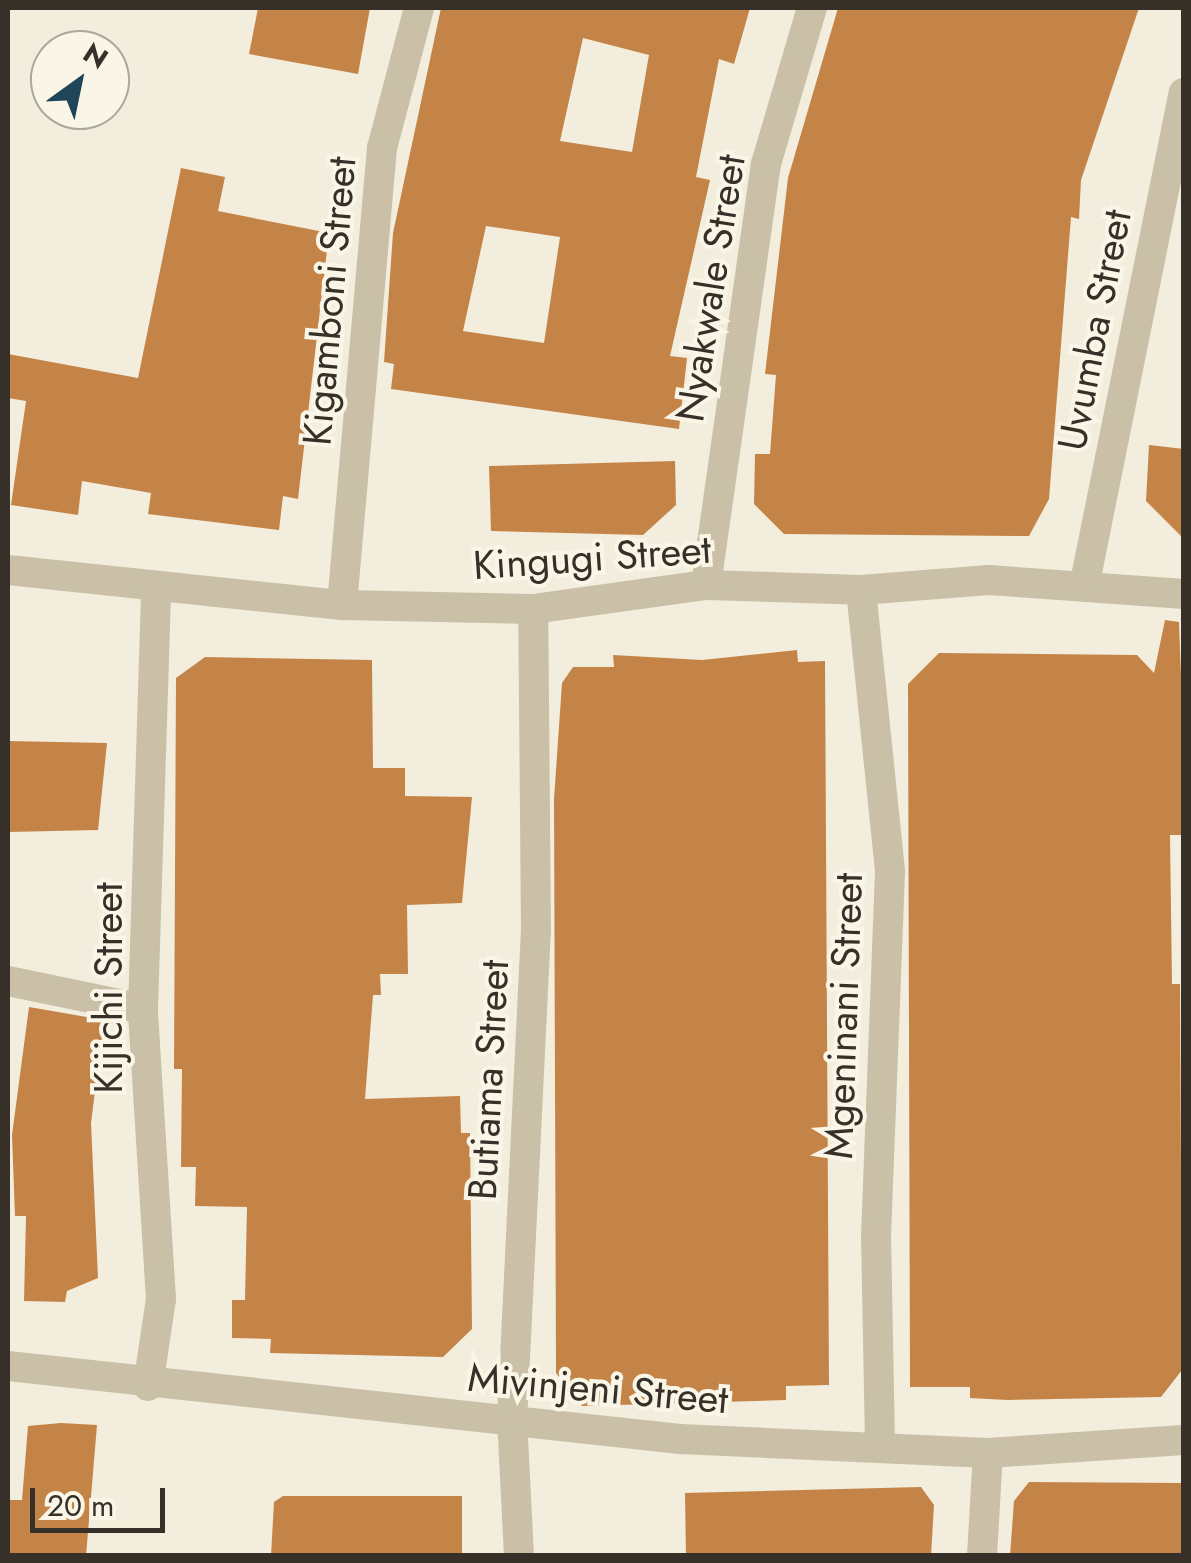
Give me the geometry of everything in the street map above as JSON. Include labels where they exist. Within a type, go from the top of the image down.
[{"type":"street","name":"Kigamboni Street","points":[[342,605],[382,148],[418,8]]},
{"type":"street","name":"Nyakwale Street","points":[[706,585],[766,164],[812,8]]},
{"type":"street","name":"Uvumba Street","points":[[1085,582],[1184,93]]},
{"type":"street","name":"Kingugi Street","points":[[8,570],[342,605],[533,609],[706,585],[861,590],[1085,582],[1184,594]]},
{"type":"street","name":"Kijichi Street","points":[[148,1386],[161,1298],[143,1008],[156,588]]},
{"type":"street","name":"Mgeninani Street","points":[[861,590],[890,872],[876,1235],[880,1446]]},
{"type":"street","name":"Butiama Street","points":[[519,1556],[512,1420],[536,931],[533,609]]},
{"type":"street","points":[[8,981],[143,1008]]},
{"type":"street","name":"Mivinjeni Street","points":[[8,1366],[148,1386],[680,1439],[988,1453],[1184,1440]]},
{"type":"street","points":[[982,1556],[988,1453]]},
{"type":"building","points":[[258,8],[370,8],[358,74],[249,54]]},
{"type":"building","points":[[441,8],[750,8],[734,64],[719,59],[696,177],[710,180],[670,356],[687,358],[679,429],[391,389],[394,364],[384,362],[393,233]],"holes":[[[583,38],[649,55],[632,152],[560,141]],[[486,226],[560,237],[544,343],[463,331]]]},
{"type":"building","points":[[838,8],[1139,8],[1081,180],[1079,219],[1071,217],[1049,499],[1029,536],[784,534],[754,504],[755,454],[770,454],[776,375],[765,374],[788,178]]},
{"type":"building","points":[[181,168],[225,177],[218,211],[329,233],[298,499],[283,496],[279,530],[148,514],[151,493],[82,481],[78,515],[11,505],[26,401],[8,398],[8,354],[138,378]]},
{"type":"building","points":[[1149,445],[1184,449],[1184,539],[1146,501]]},
{"type":"building","points":[[675,461],[676,505],[643,535],[491,531],[489,466]]},
{"type":"building","points":[[1165,620],[1179,622],[1184,757],[1184,835],[1170,835],[1172,984],[1180,984],[1182,1370],[1161,1397],[1008,1400],[970,1398],[970,1387],[910,1387],[908,684],[939,653],[1137,655],[1154,673]]},
{"type":"building","points":[[797,650],[798,662],[825,661],[829,1385],[786,1386],[786,1400],[582,1406],[556,1373],[554,799],[562,683],[573,667],[614,667],[613,655],[702,660]]},
{"type":"building","points":[[205,657],[372,660],[373,768],[405,768],[405,796],[472,797],[462,903],[407,905],[408,974],[380,974],[381,995],[373,995],[365,1099],[460,1096],[461,1133],[470,1133],[472,1329],[443,1357],[270,1353],[271,1339],[232,1338],[232,1300],[245,1300],[247,1207],[195,1206],[196,1167],[181,1167],[182,1069],[174,1069],[176,678]]},
{"type":"building","points":[[8,741],[107,743],[98,830],[8,832]]},
{"type":"building","points":[[29,1007],[104,1020],[91,1123],[98,1278],[67,1291],[65,1302],[24,1301],[26,1216],[15,1216],[12,1135]]},
{"type":"building","points":[[97,1425],[86,1556],[9,1556],[10,1500],[22,1500],[28,1426]]},
{"type":"building","points":[[1029,1482],[1184,1483],[1184,1556],[1010,1556],[1014,1501]]},
{"type":"building","points":[[921,1487],[934,1505],[931,1556],[686,1556],[685,1493]]},
{"type":"building","points":[[283,1496],[462,1496],[462,1556],[271,1556],[274,1502]]}]
